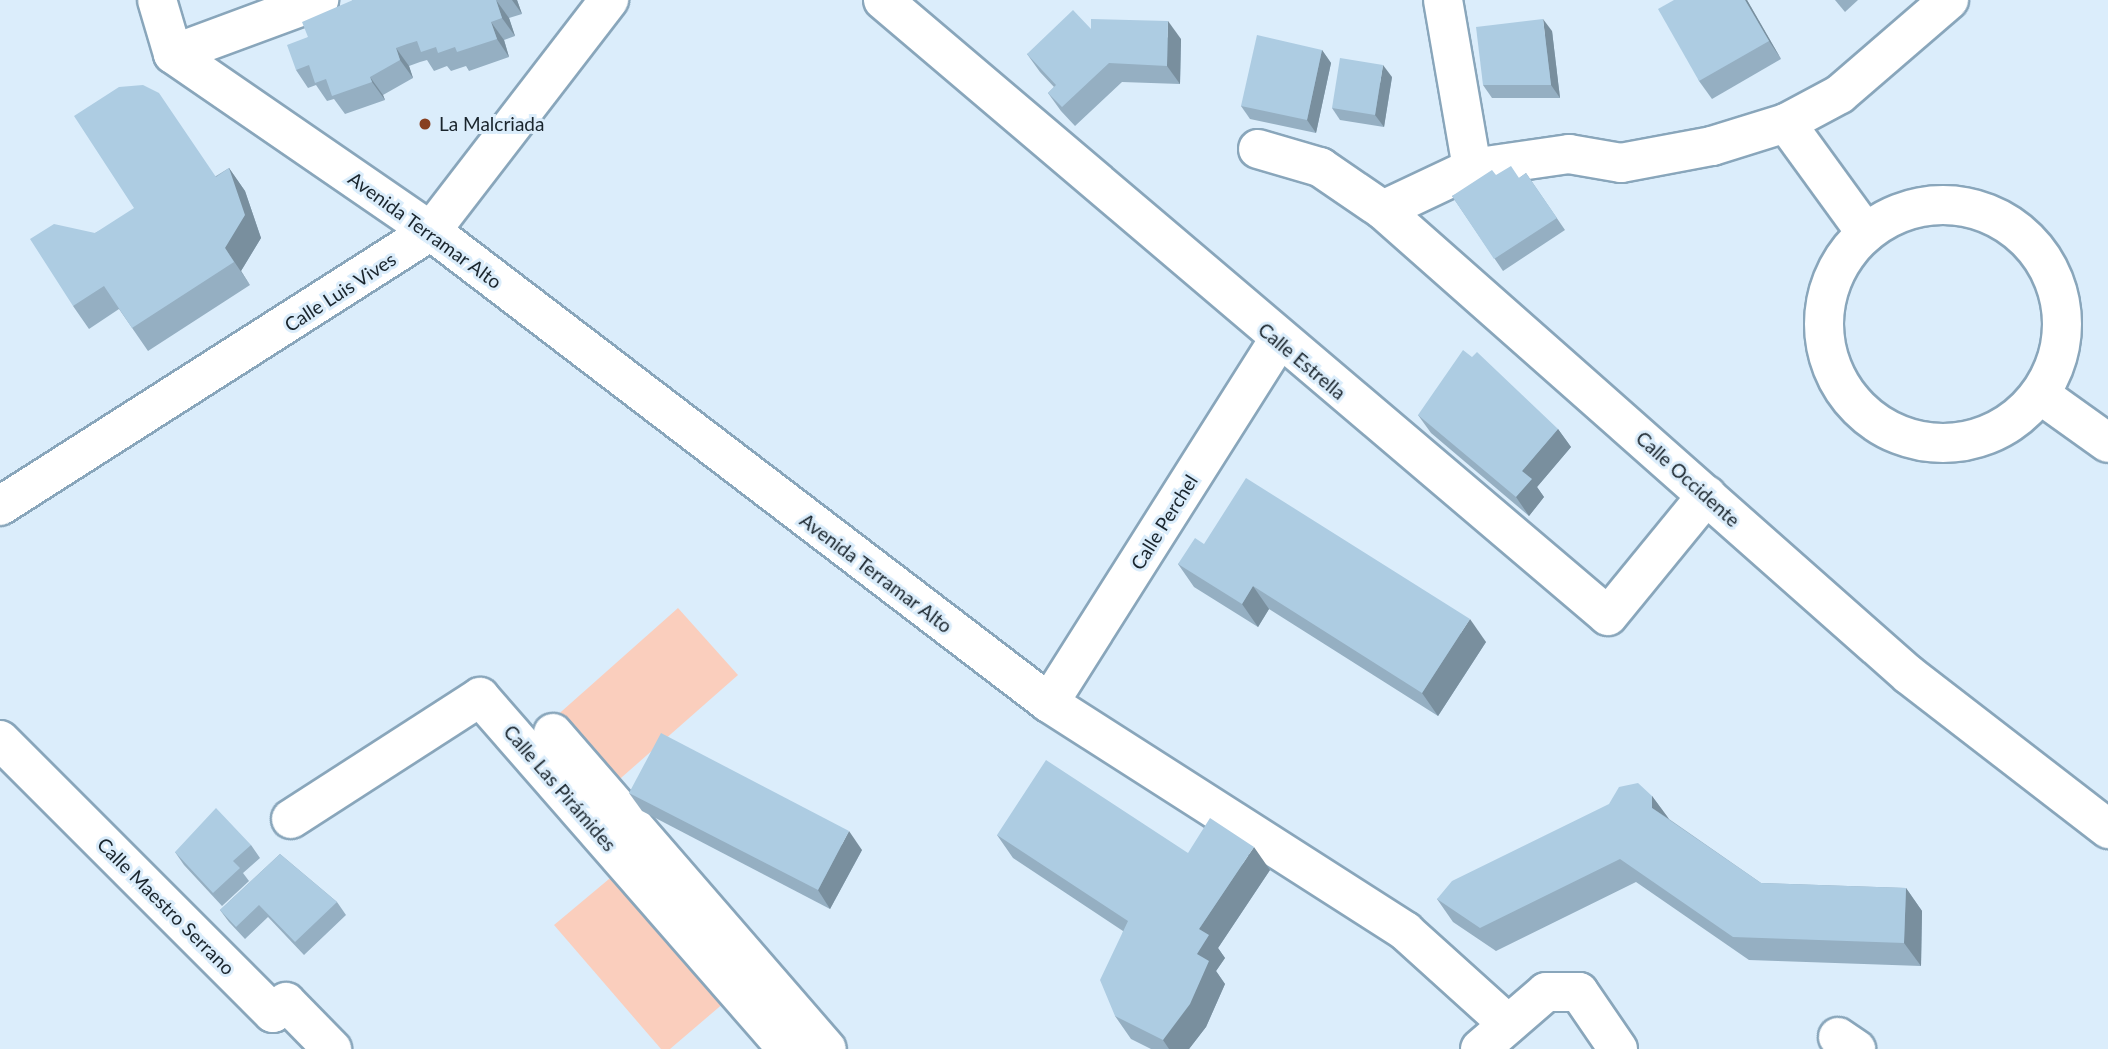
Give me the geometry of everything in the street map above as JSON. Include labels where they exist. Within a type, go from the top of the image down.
[{"type":"street","points":[[157,0],[173,54],[319,0]]},
{"type":"street","name":"Calle Luis Vives","points":[[0,506],[431,231],[609,0]]},
{"type":"street","name":"Calle Estrella","points":[[883,0],[1278,341],[1608,616],[1707,495]]},
{"type":"street","points":[[1443,0],[1472,168]]},
{"type":"street","points":[[1383,210],[1472,168],[1569,154],[1621,163],[1712,146],[1786,123],[1840,94],[1949,0]]},
{"type":"street","name":"Avenida Terramar Alto","points":[[173,54],[431,231],[1049,702],[1405,931],[1508,1024]]},
{"type":"street","points":[[1786,123],[1866,233]]},
{"type":"street","name":"Calle Occidente","points":[[1258,149],[1320,167],[1383,210],[1909,675],[2104,818]]},
{"type":"street","points":[[1937,205],[1976,209],[2029,242],[2057,285],[2064,322],[2058,360],[2041,395],[2012,423],[1975,440],[1934,444],[1895,435],[1861,412],[1837,380],[1824,328],[1825,301],[1840,263],[1866,233],[1899,213],[1937,205]]},
{"type":"street","name":"Calle Perchel","points":[[1049,702],[1278,341]]},
{"type":"street","points":[[2041,395],[2108,443]]},
{"type":"street","name":"Calle Las Pirámides","points":[[291,819],[480,697],[787,1049]]},
{"type":"street","points":[[553,733],[827,1049]]},
{"type":"street","name":"Calle Maestro Serrano","points":[[0,740],[273,1013],[286,1002],[332,1049]]},
{"type":"street","points":[[1480,1049],[1546,992],[1579,992],[1618,1049]]},
{"type":"shaded area","points":[[678,608],[738,675],[613,785],[553,719]]},
{"type":"shaded area","points":[[615,874],[725,1002],[670,1049],[661,1049],[554,925]]},
{"type":"building","points":[[353,0],[496,0],[502,18],[491,22],[497,39],[457,52],[455,47],[438,53],[436,47],[421,52],[417,41],[407,44],[396,48],[400,60],[370,77],[372,82],[332,96],[326,79],[315,83],[309,65],[296,70],[287,45],[308,37],[302,22]]},
{"type":"building","points":[[1674,0],[1745,0],[1769,41],[1699,81],[1658,9]]},
{"type":"building","points":[[1073,10],[1091,29],[1091,19],[1168,21],[1167,66],[1109,63],[1062,107],[1048,93],[1056,85],[1027,54]]},
{"type":"building","points":[[1543,19],[1551,85],[1483,85],[1476,27]]},
{"type":"building","points":[[1257,35],[1322,50],[1307,120],[1241,106]]},
{"type":"building","points":[[1340,58],[1383,65],[1375,115],[1332,108]]},
{"type":"building","points":[[143,85],[159,93],[216,177],[229,168],[245,215],[225,248],[234,262],[132,328],[104,286],[73,306],[30,239],[54,224],[95,233],[134,208],[74,116],[119,87]]},
{"type":"building","points":[[1511,166],[1519,178],[1526,173],[1557,218],[1494,259],[1452,196],[1492,170],[1496,175]]},
{"type":"building","points":[[1463,350],[1472,357],[1477,352],[1558,429],[1522,471],[1532,479],[1516,497],[1418,415]]},
{"type":"building","points":[[1246,478],[1470,619],[1422,693],[1253,586],[1242,604],[1178,564],[1195,538],[1204,544]]},
{"type":"building","points":[[661,733],[849,831],[818,890],[629,793]]},
{"type":"building","points":[[1046,760],[1188,853],[1210,818],[1254,847],[1199,929],[1209,935],[1197,954],[1209,961],[1190,1004],[1163,1040],[1115,1016],[1100,980],[1128,921],[997,835]]},
{"type":"building","points":[[1638,783],[1652,796],[1652,808],[1761,883],[1906,888],[1904,943],[1733,937],[1620,859],[1480,928],[1437,899],[1452,881],[1609,804],[1619,787]]},
{"type":"building","points":[[216,808],[251,845],[233,861],[240,868],[213,893],[175,852]]},
{"type":"building","points":[[280,854],[337,902],[295,942],[259,905],[236,927],[220,910]]},
{"type":"place","name":"La Malcriada","points":[[425,124]]}]
